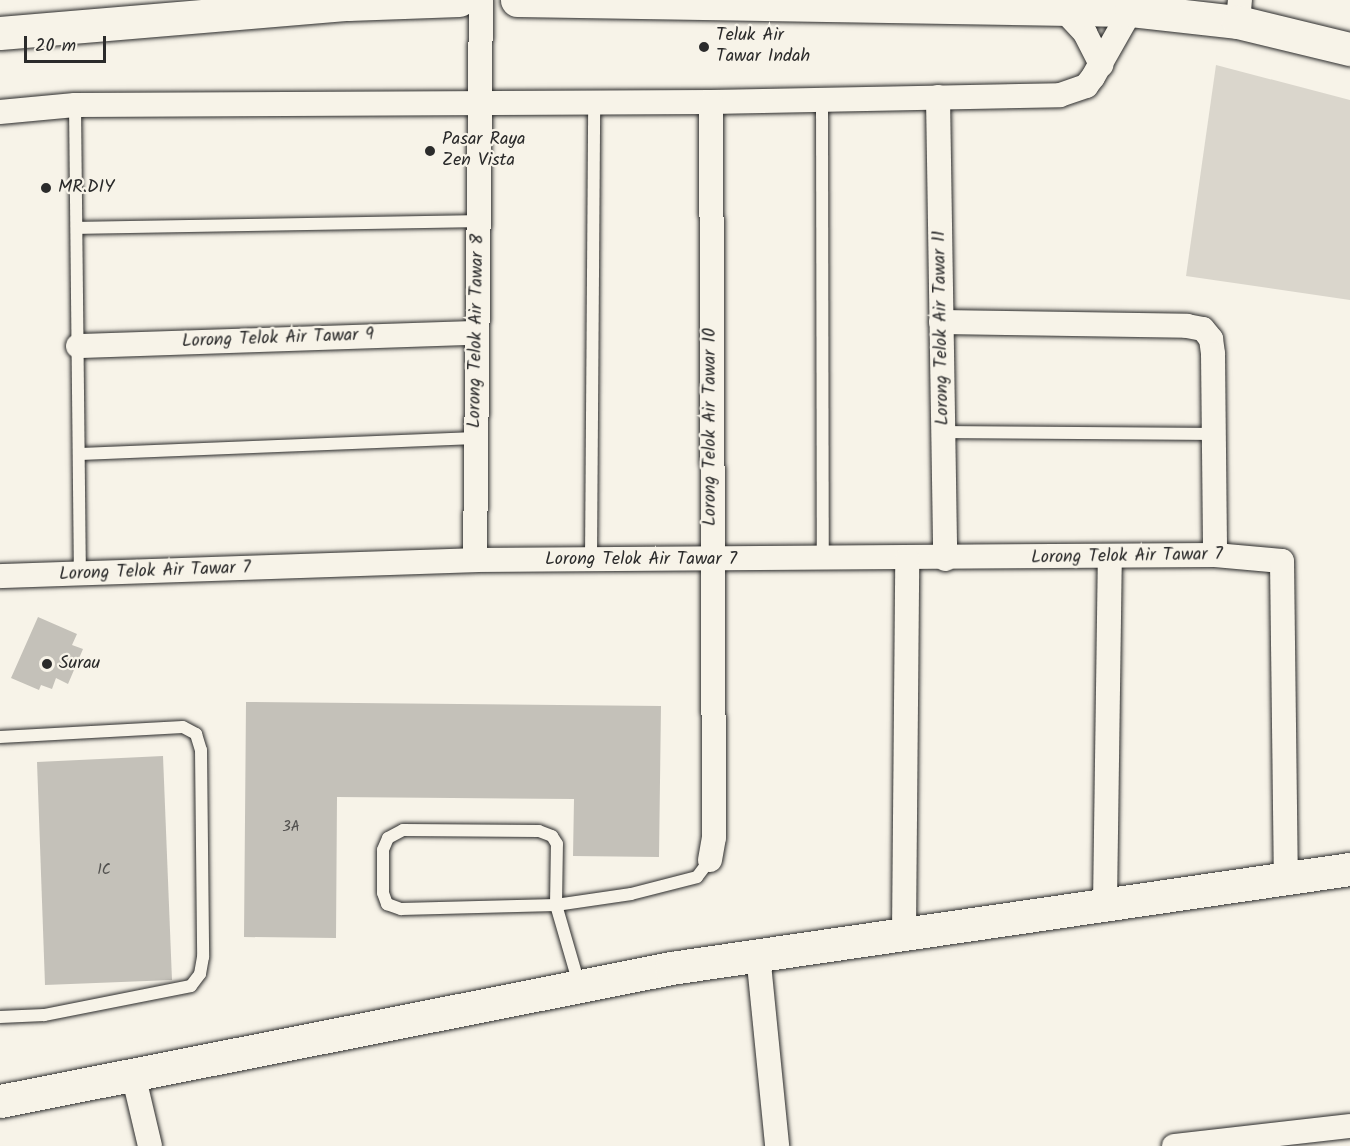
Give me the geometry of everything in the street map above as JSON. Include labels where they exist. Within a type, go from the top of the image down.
[{"type":"main road","points":[[1,33],[348,4],[459,0]]},
{"type":"main road","points":[[517,0],[1060,6],[1239,11],[1350,49]]},
{"type":"main road","points":[[0,1101],[579,986],[758,954],[1350,869]]},
{"type":"street","name":"Lorong Telok Air Tawar 8","points":[[475,560],[481,0]]},
{"type":"street","points":[[1060,6],[1085,33],[1101,65]]},
{"type":"street","points":[[0,112],[75,105],[711,102],[1060,95],[1086,86],[1101,65],[1131,9]]},
{"type":"street","name":"Lorong Telok Air Tawar 11","points":[[938,97],[945,559]]},
{"type":"street","name":"Lorong Telok Air Tawar 10","points":[[710,860],[714,837],[711,560],[711,102]]},
{"type":"street","points":[[941,322],[1187,326],[1203,329],[1211,339],[1213,354],[1215,555]]},
{"type":"street","name":"Lorong Telok Air Tawar 9","points":[[78,346],[477,333]]},
{"type":"street","name":"Lorong Telok Air Tawar 7","points":[[0,576],[475,560],[1110,559],[1215,555],[1282,561],[1286,878]]},
{"type":"street","points":[[903,933],[907,559]]},
{"type":"street","points":[[1105,904],[1110,559]]},
{"type":"street","points":[[758,954],[777,1146]]},
{"type":"street","points":[[133,1074],[150,1146]]},
{"type":"street","points":[[1174,1146],[1350,1126]]},
{"type":"lane","points":[[822,100],[823,559]]},
{"type":"lane","points":[[591,560],[594,103]]},
{"type":"lane","points":[[75,105],[81,574]]},
{"type":"lane","points":[[77,228],[478,221]]},
{"type":"lane","points":[[943,432],[1213,434]]},
{"type":"lane","points":[[80,454],[476,438]]},
{"type":"lane","points":[[0,737],[183,727],[196,734],[201,750],[203,946],[200,974],[191,986],[44,1015],[0,1017]]},
{"type":"lane","points":[[579,986],[556,905],[557,844],[539,831],[403,830],[388,838],[383,850],[383,893],[392,908],[556,905],[674,885],[697,877],[710,860]]},
{"type":"shaded area","points":[[1216,65],[1350,100],[1350,300],[1186,276]]},
{"type":"building","name":"Surau","points":[[38,617],[77,634],[72,645],[83,649],[68,684],[56,678],[52,689],[41,685],[39,690],[11,678]]},
{"type":"building","points":[[246,702],[661,706],[659,857],[573,856],[574,799],[337,797],[336,938],[244,937]]},
{"type":"building","points":[[163,756],[172,980],[45,985],[37,762]]},
{"type":"place","name":"Teluk Air Tawar Indah","points":[[704,47]]},
{"type":"place","name":"Pasar Raya Zen Vista","points":[[430,151]]},
{"type":"place","name":"MR.DIY","points":[[46,188]]},
{"type":"place","name":"Surau","points":[[47,664]]}]
